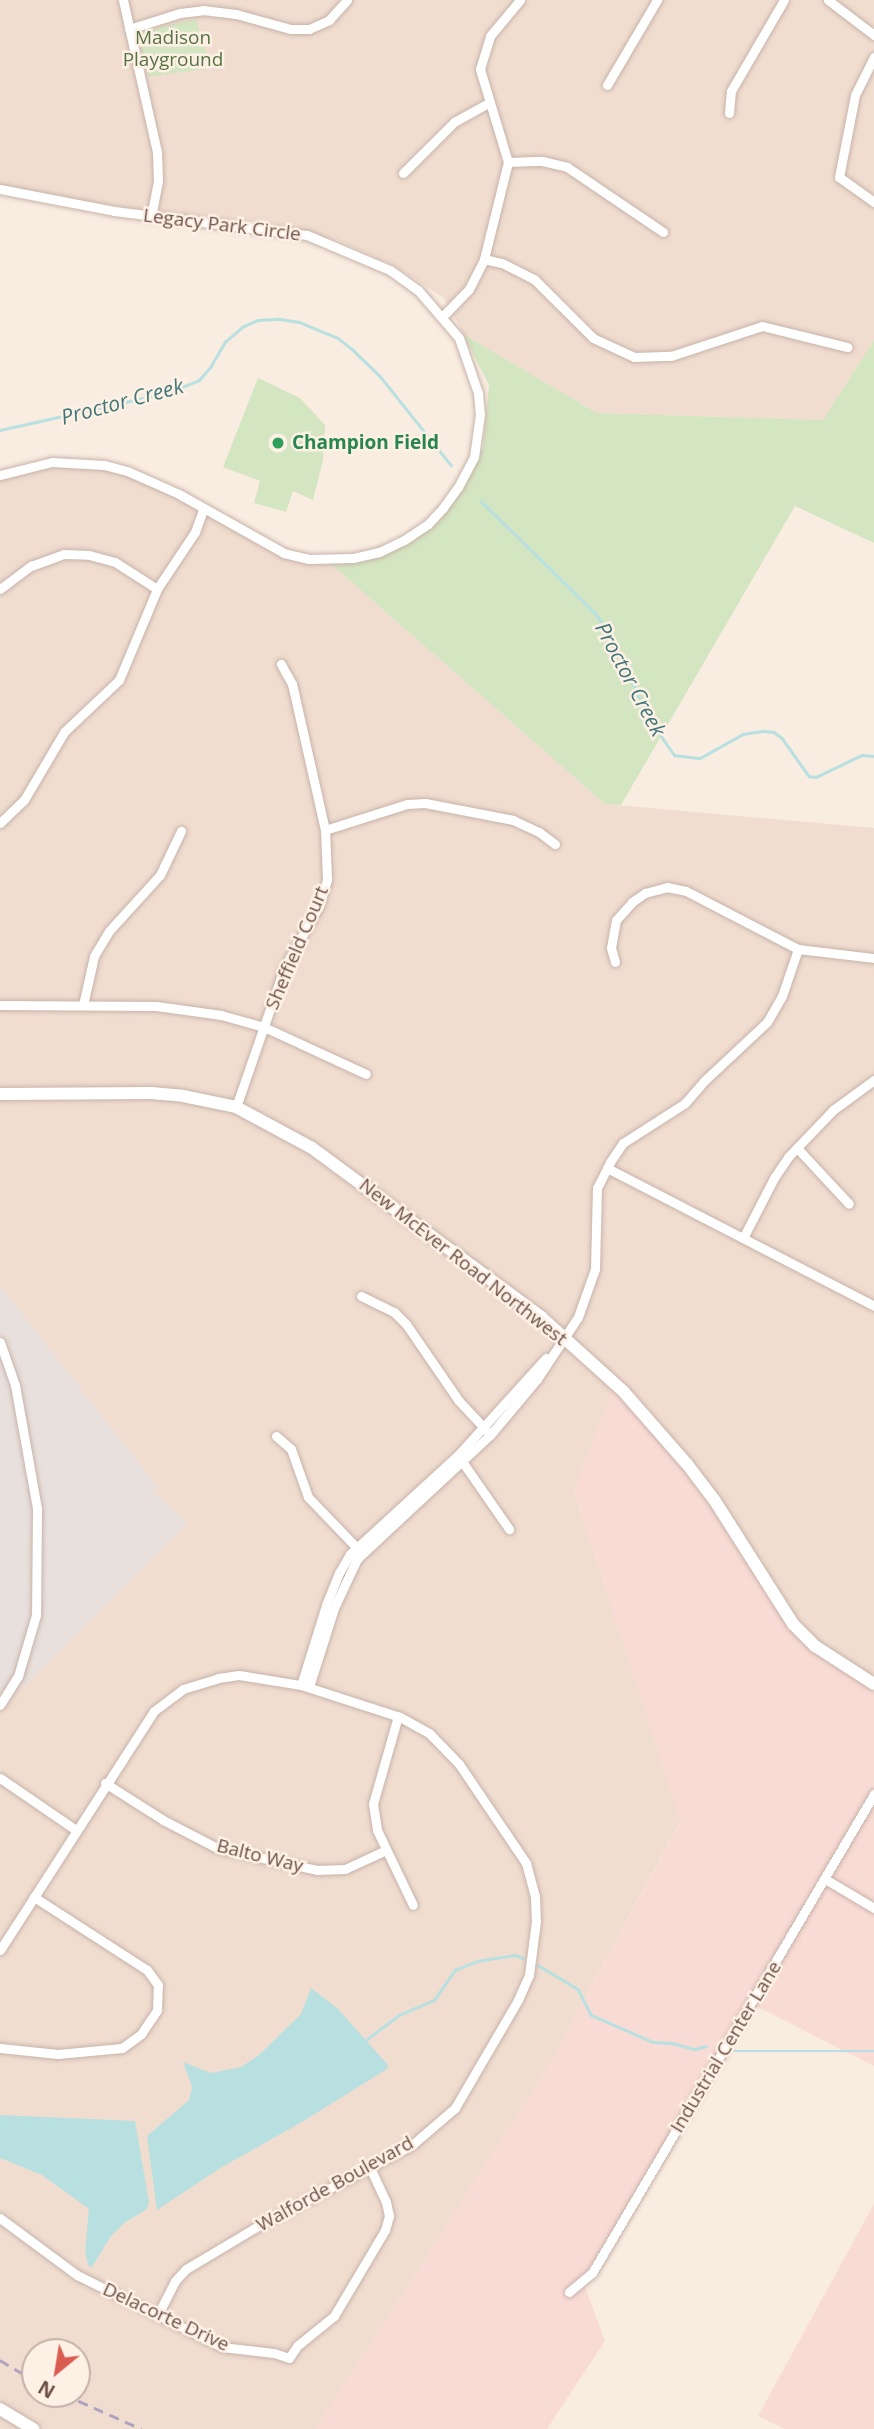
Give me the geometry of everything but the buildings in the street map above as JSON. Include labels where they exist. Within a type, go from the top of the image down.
[{"type":"street","points":[[123,0],[150,110],[157,152],[158,181],[151,217]]},
{"type":"street","points":[[129,29],[180,13],[203,10],[236,14],[291,29],[309,29],[329,20],[347,0]]},
{"type":"street","points":[[443,316],[468,289],[484,259],[508,162],[488,103],[480,69],[490,36],[520,0]]},
{"type":"street","points":[[607,85],[657,0]]},
{"type":"street","points":[[729,113],[731,91],[784,0]]},
{"type":"street","points":[[828,0],[874,35]]},
{"type":"street","points":[[874,57],[855,95],[839,177],[874,202]]},
{"type":"street","points":[[403,173],[454,122],[488,103]]},
{"type":"street","points":[[508,162],[542,161],[567,167],[663,232]]},
{"type":"street","name":"Legacy Park Circle","points":[[0,189],[151,217],[307,235],[390,270],[418,290],[460,338],[478,393],[479,436],[474,457],[458,487],[428,524],[379,552],[354,558],[309,559],[285,553],[151,481],[104,465],[52,462],[0,475]]},
{"type":"street","points":[[484,259],[502,263],[534,279],[593,338],[634,356],[671,356],[762,327],[847,347]]},
{"type":"street","points":[[0,823],[24,800],[64,732],[119,680],[156,589],[195,532],[203,510]]},
{"type":"street","points":[[0,589],[31,566],[64,554],[89,555],[115,562],[156,589]]},
{"type":"street","name":"Sheffield Court","points":[[236,1107],[284,968],[319,906],[327,878],[325,831],[292,684],[281,664]]},
{"type":"street","points":[[325,831],[407,804],[425,803],[513,820],[539,832],[555,844]]},
{"type":"street","points":[[83,1005],[94,956],[109,931],[160,875],[181,831]]},
{"type":"street","points":[[615,962],[611,948],[616,920],[645,893],[667,887],[686,891],[798,949],[874,958]]},
{"type":"street","points":[[305,1686],[338,1573],[359,1550],[461,1458],[564,1339],[588,1297],[595,1269],[597,1188],[623,1143],[685,1103],[767,1022],[782,996],[798,949]]},
{"type":"street","points":[[0,1005],[179,1009],[221,1015],[264,1027],[366,1074]]},
{"type":"street","points":[[743,1238],[774,1178],[797,1148],[833,1110],[874,1080]]},
{"type":"street","name":"New McEver Road Northwest","points":[[0,1094],[151,1093],[236,1107],[312,1148],[541,1317],[623,1391],[687,1464],[715,1501],[793,1625],[815,1646],[874,1684]]},
{"type":"street","points":[[797,1148],[849,1204]]},
{"type":"street","points":[[607,1167],[874,1306]]},
{"type":"street","points":[[360,1296],[394,1312],[406,1324],[459,1402],[487,1431]]},
{"type":"street","points":[[0,1342],[15,1385],[37,1508],[36,1615],[18,1676],[0,1705]]},
{"type":"street","points":[[276,1436],[291,1449],[308,1497],[359,1550]]},
{"type":"street","points":[[461,1458],[509,1529]]},
{"type":"street","name":"Walforde Boulevard","points":[[0,1950],[153,1711],[183,1689],[239,1675],[305,1686],[398,1716],[443,1745],[526,1863],[535,1896],[536,1921],[529,1975],[519,2000],[455,2108],[412,2145],[186,2269],[175,2281],[158,2315]]},
{"type":"street","points":[[398,1716],[373,1804],[377,1830],[413,1905]]},
{"type":"street","points":[[0,1779],[76,1830]]},
{"type":"street","name":"Balto Way","points":[[105,1783],[163,1820],[216,1847],[317,1870],[345,1869],[386,1850]]},
{"type":"street","name":"Industrial Center Lane","points":[[569,2292],[592,2273],[874,1794]]},
{"type":"street","points":[[825,1879],[874,1908]]},
{"type":"street","points":[[0,2048],[58,2054],[122,2048],[141,2035],[157,2010],[158,1985],[147,1970],[34,1897]]},
{"type":"street","name":"Delacorte Drive","points":[[0,2218],[77,2275],[222,2347],[274,2353],[289,2358],[297,2346],[334,2316],[385,2230],[389,2216],[386,2202],[370,2167]]},
{"type":"street","points":[[0,2409],[33,2429]]},
{"type":"shaded area","points":[[0,0],[874,0],[874,340],[824,420],[597,413],[463,334],[444,298],[395,266],[338,240],[0,188]]},
{"type":"shaded area","points":[[106,462],[200,500],[279,547],[324,558],[605,804],[874,828],[874,1686],[799,1628],[690,1464],[619,1374],[574,1491],[681,1820],[547,2069],[316,2429],[0,2429],[0,1710],[186,1524],[144,1483],[160,1490],[0,1286],[0,476],[41,463]]},
{"type":"shaded area","points":[[0,1286],[161,1491],[147,1485],[187,1523],[0,1710]]},
{"type":"shaded area","points":[[619,1373],[690,1464],[799,1628],[874,1686],[874,2066],[756,2006],[582,2279],[605,2341],[547,2429],[316,2429],[547,2069],[681,1821],[574,1491]]},
{"type":"shaded area","points":[[874,2204],[874,2429],[785,2429],[758,2416]]},
{"type":"green space","name":"Madison Playground","points":[[196,19],[211,68],[148,77],[138,39],[144,31]]},
{"type":"green space","points":[[463,334],[597,413],[823,420],[874,340],[874,543],[795,506],[621,805],[605,804],[324,558],[373,558],[416,535],[453,500],[483,448],[489,385]]},
{"type":"green space","name":"Champion Field","points":[[258,378],[300,398],[325,425],[323,460],[313,500],[293,491],[286,512],[254,503],[260,481],[223,467]]},
{"type":"water","points":[[311,1988],[337,2008],[388,2065],[387,2069],[302,2122],[222,2167],[157,2210],[147,2136],[189,2100],[192,2087],[183,2062],[211,2073],[241,2067],[259,2055],[301,2014]]},
{"type":"water","points":[[0,2115],[135,2121],[149,2202],[147,2209],[124,2223],[111,2236],[92,2267],[89,2267],[85,2252],[89,2209],[42,2175],[0,2158]]},
{"type":"waterway","name":"Proctor Creek","points":[[0,430],[170,392],[199,380],[225,342],[242,327],[258,320],[280,319],[299,322],[338,338],[351,348],[380,376],[451,465]]},
{"type":"waterway","name":"Proctor Creek","points":[[481,501],[596,614],[608,632],[652,723],[674,755],[700,758],[743,734],[763,731],[774,732],[782,738],[809,776],[816,777],[862,755],[874,756]]},
{"type":"waterway","points":[[366,2040],[399,2015],[434,2000],[455,1970],[477,1961],[515,1955],[523,1958]]},
{"type":"waterway","points":[[538,1965],[578,1989],[591,2015],[653,2042],[672,2043],[695,2049],[706,2046]]},
{"type":"waterway","points":[[734,2051],[874,2051]]},
{"type":"railway","points":[[0,2360],[21,2373]]},
{"type":"railway","points":[[91,2406],[142,2429]]},
{"type":"place","name":"Champion Field","points":[[278,443]]}]
